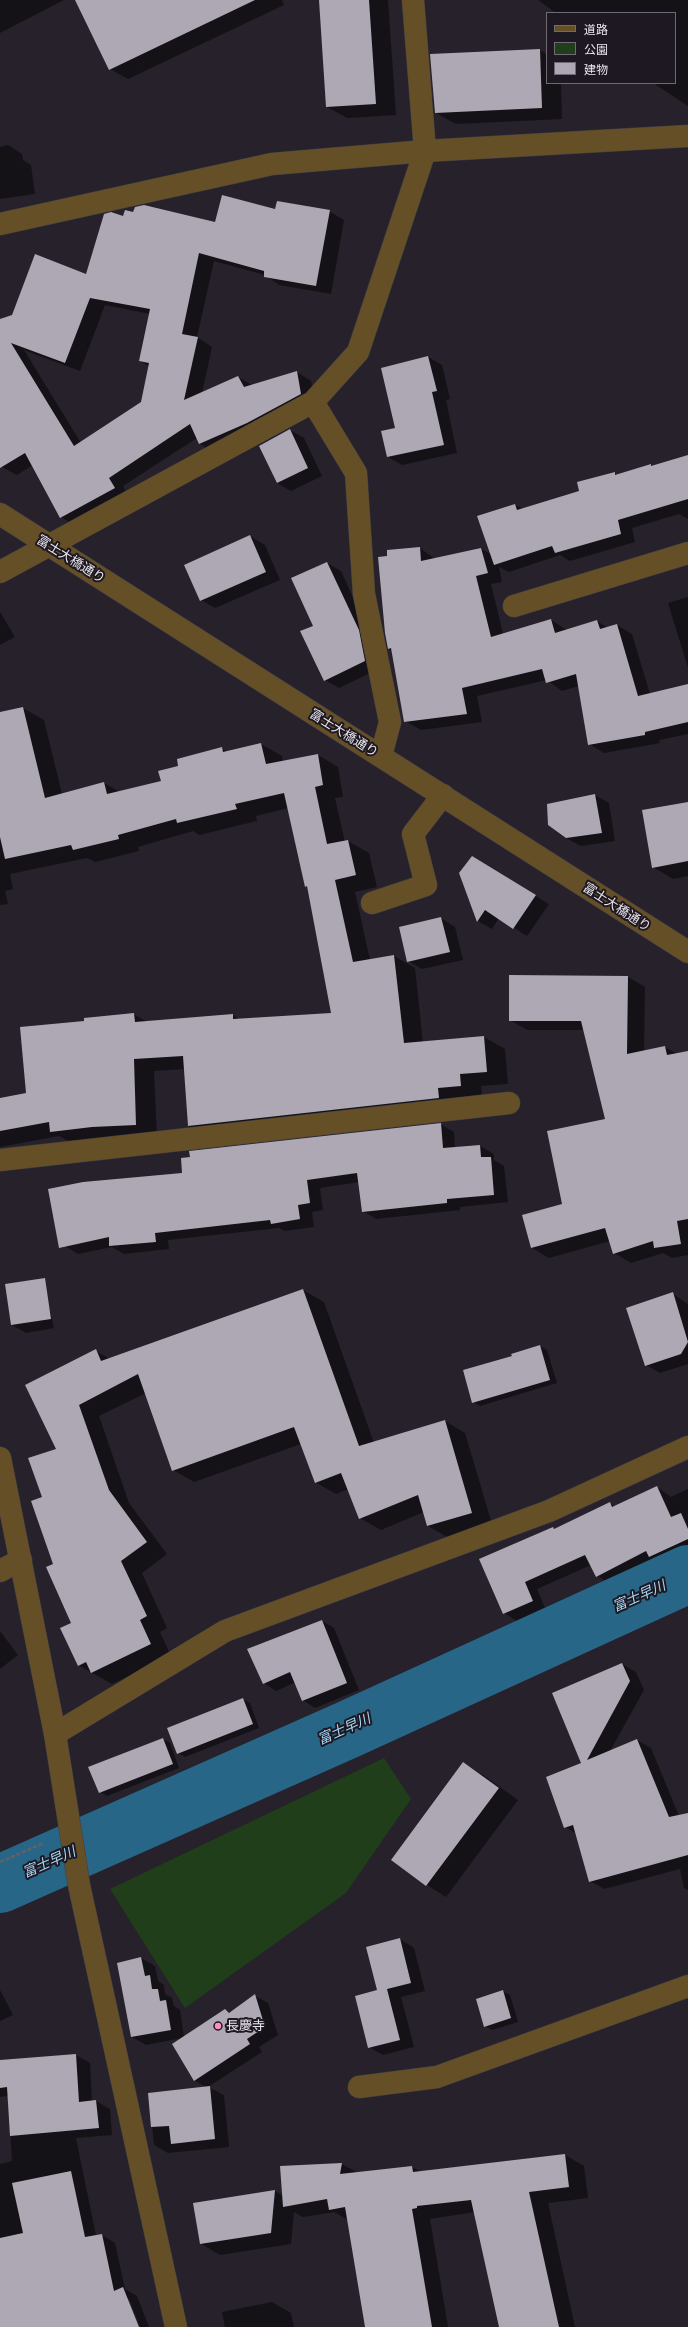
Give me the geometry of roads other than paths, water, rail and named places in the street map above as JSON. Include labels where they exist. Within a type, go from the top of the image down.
[{"type":"street","points":[[0,572],[313,402],[358,352],[424,151],[413,0]]},
{"type":"street","points":[[0,224],[272,164],[424,151],[688,136]]},
{"type":"street","points":[[313,402],[356,474],[364,594],[390,722],[381,756]]},
{"type":"street","name":"富士大橋通り","points":[[0,514],[688,952]]},
{"type":"street","points":[[514,606],[688,553]]},
{"type":"street","points":[[372,903],[426,885],[413,834],[443,795]]},
{"type":"street","points":[[0,1160],[509,1104]]},
{"type":"street","points":[[55,1734],[224,1631],[549,1511],[688,1447]]},
{"type":"street","points":[[0,1458],[55,1734],[79,1885],[176,2327]]},
{"type":"street","points":[[0,1572],[21,1560]]},
{"type":"street","points":[[359,2087],[437,2077],[688,1986]]},
{"type":"waterway","name":"富士早川","points":[[0,1884],[347,1730],[688,1574]]},
{"type":"place","name":"長慶寺","points":[[218,2026]]}]
